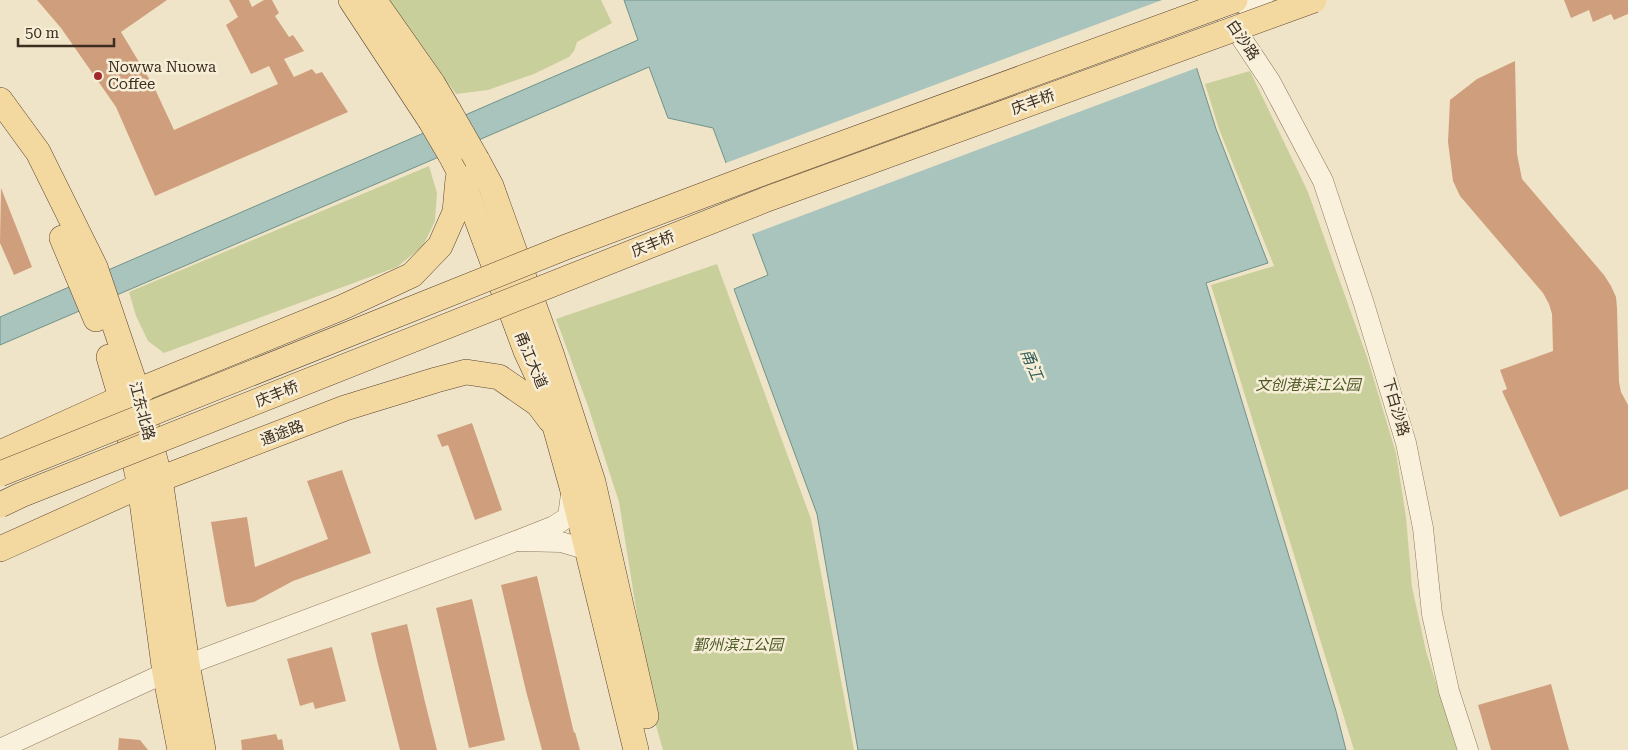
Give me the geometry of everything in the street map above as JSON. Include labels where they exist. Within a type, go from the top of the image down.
[{"type":"main road","name":"甬江大道","points":[[351,0],[440,116],[462,162],[526,351],[546,394],[588,550],[636,750]]},
{"type":"main road","name":"甬江大道","points":[[374,0],[433,84],[440,116]]},
{"type":"main road","name":"庆丰桥","points":[[0,474],[575,244],[757,175],[1235,0]]},
{"type":"main road","name":"庆丰桥","points":[[0,505],[21,495],[767,199],[1314,0]]},
{"type":"main road","name":"江东北路","points":[[0,100],[38,152],[86,268],[113,342],[129,394],[150,482],[176,668],[180,750]]},
{"type":"main road","name":"江东北路","points":[[0,122],[27,161],[86,268]]},
{"type":"main road","name":"甬江大道","points":[[462,162],[492,186],[552,356],[593,482],[653,750]]},
{"type":"main road","points":[[0,453],[129,394],[343,307],[412,275],[440,246],[444,238],[455,212],[462,162]]},
{"type":"main road","name":"通途路","points":[[0,549],[150,482],[345,408],[466,372],[499,377],[517,388],[538,404],[556,429]]},
{"type":"main road","name":"江东北路","points":[[176,668],[203,750]]},
{"type":"street","name":"白沙路","points":[[1216,0],[1270,81]]},
{"type":"street","points":[[1225,0],[1239,5],[1263,0]]},
{"type":"street","name":"下白沙路","points":[[1270,81],[1323,181],[1388,382],[1406,443],[1423,528],[1432,614],[1449,691],[1468,750]]},
{"type":"street","points":[[0,749],[176,668],[554,526],[568,517],[572,487]]},
{"type":"street","points":[[516,541],[561,542],[588,550]]},
{"type":"green space","points":[[389,0],[601,0],[612,23],[577,42],[574,51],[569,57],[534,74],[488,90],[456,94]]},
{"type":"green space","name":"文创港滨江公园","points":[[1250,71],[1308,192],[1368,360],[1396,453],[1406,517],[1412,587],[1426,651],[1457,750],[1354,750],[1211,285],[1274,266],[1219,129],[1205,84]]},
{"type":"green space","points":[[429,166],[437,193],[435,221],[423,246],[397,267],[164,353],[148,341],[136,316],[129,292]]},
{"type":"green space","name":"鄞州滨江公园","points":[[717,264],[811,519],[854,750],[663,750],[653,715],[619,502],[588,406],[556,319]]},
{"type":"water","name":"甬江","points":[[624,0],[1175,0],[1216,129],[1268,263],[1206,283],[1336,711],[1346,750],[858,750],[817,514],[734,289],[768,275],[713,128],[668,118],[649,67],[0,345],[0,317],[638,40]]},
{"type":"pier","points":[[1162,0],[1178,0],[1199,67],[750,235],[723,164]]},
{"type":"building","points":[[37,0],[167,0],[121,32],[154,87],[174,130],[278,84],[269,66],[251,74],[226,25],[238,17],[229,0],[249,0],[252,7],[264,0],[272,0],[279,13],[275,16],[289,37],[293,35],[304,51],[284,59],[294,77],[312,69],[316,74],[322,72],[348,112],[155,196],[116,107],[61,28]]},
{"type":"building","points":[[1564,0],[1628,0],[1628,14],[1614,20],[1611,14],[1593,22],[1589,10],[1571,18]]},
{"type":"building","points":[[1515,61],[1517,154],[1522,179],[1604,275],[1611,286],[1616,297],[1617,308],[1619,382],[1621,392],[1628,405],[1628,489],[1560,517],[1502,391],[1507,389],[1500,370],[1553,351],[1552,314],[1543,293],[1460,196],[1453,181],[1448,142],[1450,100],[1477,79]]},
{"type":"building","points":[[1,188],[32,267],[14,275],[0,243]]},
{"type":"building","points":[[472,423],[502,510],[475,520],[448,445],[442,447],[437,435]]},
{"type":"building","points":[[342,470],[371,553],[293,581],[254,602],[227,607],[211,522],[247,517],[255,567],[328,539],[307,481]]},
{"type":"building","points":[[537,576],[574,733],[580,750],[542,750],[526,691],[501,585]]},
{"type":"building","points":[[472,599],[505,740],[469,748],[436,608]]},
{"type":"building","points":[[407,624],[437,750],[400,750],[377,660],[371,633]]},
{"type":"building","points":[[332,647],[346,701],[315,709],[313,702],[300,706],[287,659]]},
{"type":"building","points":[[1551,684],[1569,750],[1491,750],[1478,705]]},
{"type":"building","points":[[276,734],[278,740],[282,739],[284,750],[242,750],[241,740]]},
{"type":"building","points":[[119,738],[140,740],[148,750],[118,750]]},
{"type":"place","name":"Nowwa Nuowa Coffee","points":[[98,76]]}]
